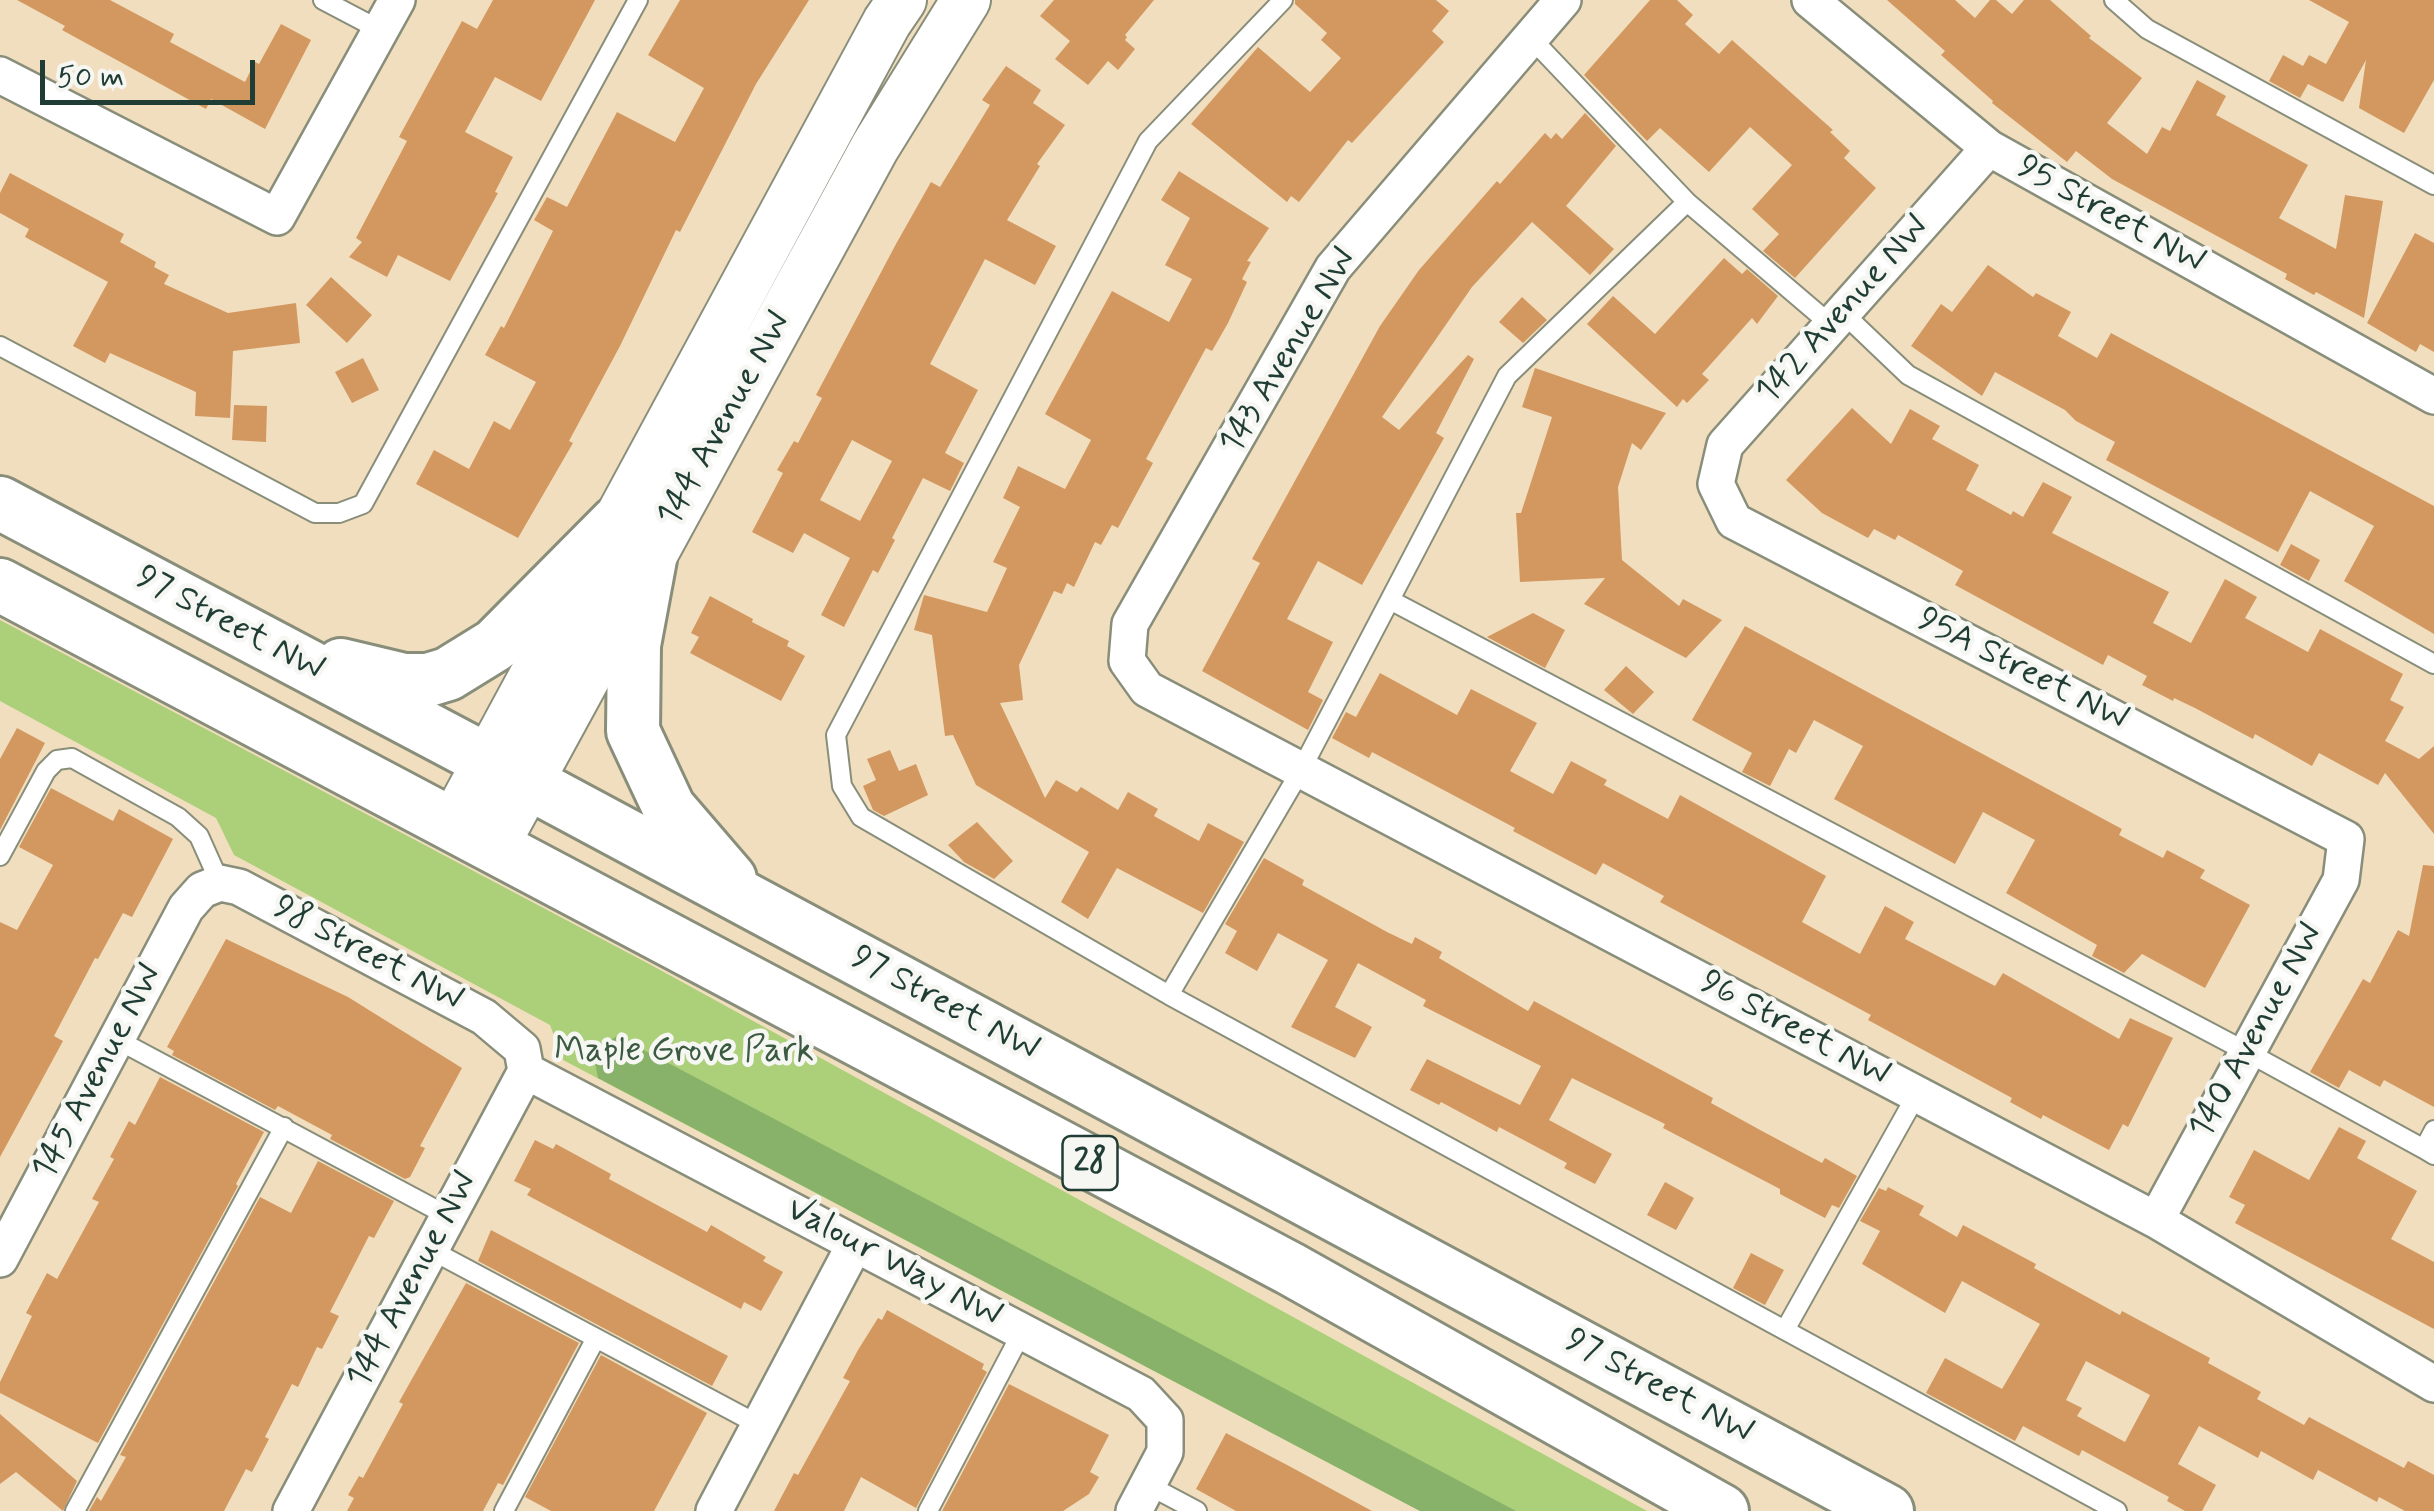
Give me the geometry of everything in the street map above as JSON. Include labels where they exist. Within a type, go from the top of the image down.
[{"type":"main road","name":"97 Street NW","points":[[0,503],[1887,1511]]},
{"type":"main road","points":[[270,648],[404,680],[428,680],[448,674],[495,645],[633,540]]},
{"type":"main road","points":[[633,540],[633,731],[669,808],[747,899]]},
{"type":"main road","name":"97 Street NW","points":[[0,585],[1289,1268],[1722,1511]]},
{"type":"street","name":"144 Avenue NW","points":[[473,835],[633,540],[877,39],[902,0]]},
{"type":"street","name":"144 Avenue NW","points":[[633,540],[966,0]]},
{"type":"street","name":"143 Avenue NW","points":[[1146,690],[1127,661],[1130,624],[1332,268],[1563,0]]},
{"type":"street","name":"95 Street NW","points":[[1810,0],[1989,148],[2434,396]]},
{"type":"street","points":[[0,76],[277,217],[389,15]]},
{"type":"street","name":"142 Avenue NW","points":[[1716,484],[1725,445],[1989,148]]},
{"type":"street","name":"95A Street NW","points":[[1716,484],[1734,522],[2346,839]]},
{"type":"street","name":"96 Street NW","points":[[1146,690],[2156,1220],[2434,1384]]},
{"type":"street","name":"140 Avenue NW","points":[[2156,1220],[2341,880],[2346,839]]},
{"type":"street","name":"145 Avenue NW","points":[[0,1259],[186,908],[211,887]]},
{"type":"street","name":"98 Street NW","points":[[211,887],[240,887],[484,1018],[524,1060]]},
{"type":"street","name":"144 Avenue NW","points":[[291,1511],[431,1250],[524,1060]]},
{"type":"street","name":"Valour Way NW","points":[[524,1060],[856,1244],[1141,1394],[1164,1420],[1165,1452],[1141,1498]]},
{"type":"street","points":[[714,1511],[856,1244]]},
{"type":"lane","points":[[323,0],[389,15]]},
{"type":"lane","points":[[0,346],[315,513],[338,512],[363,504],[638,0]]},
{"type":"lane","points":[[1283,0],[1148,142],[836,734],[842,786],[861,817],[1170,995],[2117,1511]]},
{"type":"lane","points":[[2114,0],[2147,29],[2434,185]]},
{"type":"lane","points":[[1531,38],[1687,202],[1908,375],[2434,664]]},
{"type":"lane","points":[[1170,995],[1301,770],[1507,376],[1687,202]]},
{"type":"lane","points":[[1390,600],[2429,1152],[2434,1130]]},
{"type":"lane","points":[[0,856],[46,771],[57,760],[72,758],[178,817],[198,836],[211,887]]},
{"type":"lane","points":[[116,1038],[448,1216]]},
{"type":"lane","points":[[1785,1330],[1917,1094]]},
{"type":"lane","points":[[75,1511],[284,1126]]},
{"type":"lane","points":[[431,1250],[760,1425]]},
{"type":"lane","points":[[928,1511],[1022,1332]]},
{"type":"lane","points":[[504,1511],[596,1338]]},
{"type":"lane","points":[[1141,1498],[1197,1511]]},
{"type":"green space","name":"Maple Grove Park","points":[[0,620],[651,965],[1647,1511],[1420,1511],[563,1060],[550,1025],[234,855],[216,818],[0,701]]},
{"type":"green space","points":[[617,1036],[1516,1511],[1420,1511],[598,1078],[595,1063],[600,1047]]},
{"type":"building","points":[[17,0],[110,0],[174,34],[170,42],[245,82],[281,24],[311,40],[265,129],[211,99],[206,109],[62,30],[65,26]]},
{"type":"building","points":[[493,0],[595,0],[541,101],[495,77],[465,132],[513,157],[450,281],[398,255],[387,277],[349,257],[362,242],[356,238],[407,141],[399,137],[462,21],[477,29]]},
{"type":"building","points":[[680,0],[809,0],[756,84],[680,232],[676,230],[569,441],[573,443],[518,538],[416,484],[434,450],[469,469],[494,421],[510,430],[536,382],[485,355],[501,326],[504,328],[553,231],[534,220],[547,197],[567,207],[617,112],[675,142],[704,88],[648,55]]},
{"type":"building","points":[[1054,0],[1154,0],[1125,35],[1135,49],[1118,70],[1108,61],[1088,85],[1055,59],[1070,41],[1040,16]]},
{"type":"building","points":[[1295,0],[1436,0],[1449,11],[1432,31],[1444,42],[1352,143],[1348,140],[1299,202],[1291,196],[1287,202],[1191,124],[1258,47],[1310,92],[1341,58],[1321,40],[1327,33]]},
{"type":"building","points":[[1650,0],[1677,0],[1693,15],[1685,24],[1719,54],[1732,40],[1833,130],[1830,132],[1850,151],[1844,158],[1876,188],[1795,278],[1763,251],[1779,234],[1752,209],[1792,165],[1750,127],[1709,172],[1660,128],[1647,141],[1584,75]]},
{"type":"building","points":[[1887,0],[1955,0],[1975,18],[1990,0],[1996,0],[2012,14],[2024,0],[2050,0],[2089,38],[2142,78],[2107,123],[2147,154],[2162,127],[2170,131],[2197,80],[2226,96],[2216,115],[2308,165],[2279,218],[2336,249],[2345,195],[2383,201],[2364,318],[2316,292],[2314,295],[2285,279],[2287,274],[2112,179],[2076,151],[2067,162],[1992,103],[1941,55],[1945,51]]},
{"type":"building","points":[[2309,0],[2434,0],[2434,80],[2404,133],[2359,108],[2366,60],[2343,102],[2308,84],[2300,98],[2269,81],[2283,55],[2303,66],[2309,55],[2326,64],[2349,22]]},
{"type":"building","points":[[1006,66],[1041,90],[1033,103],[1065,125],[1037,164],[1040,166],[1007,220],[1056,246],[1035,285],[985,259],[930,364],[978,390],[945,453],[964,463],[950,491],[923,478],[878,573],[873,570],[844,627],[821,615],[850,558],[804,533],[793,553],[752,532],[783,473],[777,470],[794,441],[798,443],[822,398],[816,395],[896,244],[931,182],[940,187],[990,105],[982,100]],"holes":[[[852,440],[892,461],[860,521],[820,500]]]},
{"type":"building","points":[[1585,113],[1616,146],[1566,206],[1614,249],[1590,275],[1532,222],[1472,287],[1382,417],[1399,430],[1468,355],[1474,359],[1436,433],[1444,438],[1362,585],[1318,561],[1287,619],[1333,642],[1308,692],[1323,700],[1308,730],[1202,671],[1260,563],[1252,559],[1380,326],[1419,270],[1497,181],[1500,184],[1545,133],[1551,139],[1556,133],[1562,139]]},
{"type":"building","points":[[1179,171],[1269,228],[1247,261],[1251,262],[1242,279],[1247,282],[1228,323],[1212,351],[1206,348],[1146,459],[1153,463],[1118,528],[1112,525],[1101,545],[1095,542],[1074,587],[1067,583],[1062,594],[1054,591],[1019,665],[1023,700],[1000,703],[1045,798],[1056,780],[1077,792],[1081,787],[1118,810],[1128,792],[1158,809],[1154,816],[1199,841],[1208,823],[1244,842],[1203,913],[1117,868],[1088,919],[1061,902],[1089,852],[976,785],[953,735],[945,736],[932,635],[914,630],[924,595],[987,612],[1007,568],[993,562],[1020,507],[1003,498],[1018,466],[1065,489],[1091,440],[1045,414],[1112,291],[1169,322],[1192,279],[1165,265],[1190,218],[1161,200]]},
{"type":"building","points":[[10,173],[124,234],[120,242],[156,262],[154,267],[169,275],[164,284],[228,313],[296,303],[300,343],[233,351],[230,418],[195,416],[196,392],[110,353],[105,363],[73,346],[108,282],[25,237],[29,229],[0,213],[0,193]]},
{"type":"building","points":[[2415,233],[2434,243],[2434,352],[2420,344],[2416,352],[2367,323]]},
{"type":"building","points":[[1724,258],[1742,274],[1747,269],[1778,296],[1757,324],[1752,318],[1702,374],[1709,380],[1687,403],[1683,399],[1677,407],[1587,324],[1613,296],[1655,334]]},
{"type":"building","points":[[1988,265],[2033,297],[2036,293],[2071,312],[2058,336],[2097,358],[2111,333],[2434,506],[2434,634],[2344,581],[2374,526],[2310,491],[2278,552],[2106,460],[2115,442],[2076,421],[2065,410],[1995,372],[1982,396],[1911,346],[1941,304],[1952,312]]},
{"type":"building","points":[[331,277],[372,315],[347,343],[306,305]]},
{"type":"building","points":[[1522,297],[1547,320],[1523,343],[1499,322]]},
{"type":"building","points":[[363,358],[379,390],[352,403],[335,372]]},
{"type":"building","points":[[1535,368],[1666,413],[1641,450],[1632,443],[1618,487],[1622,560],[1679,606],[1683,599],[1722,620],[1686,658],[1584,604],[1605,578],[1520,582],[1516,513],[1521,513],[1552,417],[1522,407]]},
{"type":"building","points":[[234,405],[267,406],[266,442],[232,440]]},
{"type":"building","points":[[1852,408],[1891,444],[1910,409],[1940,426],[1932,439],[1979,465],[1966,490],[2011,515],[2013,511],[2023,517],[2043,482],[2072,497],[2052,533],[2169,592],[2153,623],[2191,643],[2225,579],[2257,597],[2245,618],[2308,652],[2320,629],[2403,674],[2390,700],[2404,707],[2385,741],[2419,759],[2434,746],[2434,834],[2385,773],[2378,785],[2319,753],[2312,766],[2255,734],[2253,739],[2142,685],[2147,676],[2108,655],[2103,665],[1955,585],[1963,571],[1898,535],[1895,540],[1874,529],[1868,538],[1822,513],[1786,480]]},
{"type":"building","points":[[2291,544],[2320,560],[2309,581],[2280,565]]},
{"type":"building","points":[[710,596],[789,641],[787,646],[805,656],[781,701],[690,653],[699,637],[691,633]]},
{"type":"building","points":[[1533,613],[1565,630],[1545,668],[1487,637]]},
{"type":"building","points":[[1745,626],[2122,829],[2119,835],[2163,858],[2167,850],[2205,870],[2200,878],[2250,905],[2205,988],[2142,954],[2124,973],[2092,956],[2097,945],[2006,893],[2035,840],[1983,812],[1955,864],[1834,799],[1863,746],[1814,720],[1796,753],[1789,749],[1770,786],[1742,772],[1752,753],[1692,720]]},
{"type":"building","points":[[1626,666],[1654,692],[1633,714],[1604,690]]},
{"type":"building","points":[[1380,673],[1457,715],[1471,689],[1537,723],[1510,771],[1553,794],[1571,761],[1607,780],[1604,785],[1668,819],[1680,795],[1826,876],[1802,922],[1860,954],[1885,906],[1914,922],[1905,939],[1995,986],[2003,973],[2119,1039],[2130,1018],[2173,1038],[2128,1127],[2123,1124],[2109,1150],[2043,1115],[2041,1119],[2010,1102],[2012,1098],[1868,1020],[1871,1015],[1660,902],[1664,896],[1603,863],[1596,875],[1372,752],[1369,758],[1332,738],[1346,712],[1356,717]]},
{"type":"building","points":[[17,728],[45,743],[0,830],[0,759]]},
{"type":"building","points":[[890,750],[899,771],[916,764],[928,795],[884,816],[873,810],[863,786],[876,780],[867,759]]},
{"type":"building","points":[[51,788],[113,821],[119,809],[173,839],[132,917],[123,913],[98,959],[95,958],[54,1036],[63,1041],[0,1157],[0,922],[17,930],[53,865],[19,847]]},
{"type":"building","points":[[977,822],[1013,861],[994,879],[964,862],[948,845]]},
{"type":"building","points":[[1264,858],[1304,880],[1302,885],[1387,932],[1412,944],[1415,937],[1442,952],[1439,958],[1528,1011],[1534,1001],[1713,1098],[1711,1103],[1762,1131],[1822,1163],[1825,1158],[1857,1176],[1839,1208],[1832,1205],[1825,1218],[1780,1194],[1780,1189],[1663,1128],[1665,1124],[1572,1078],[1549,1120],[1612,1154],[1595,1184],[1564,1168],[1567,1163],[1499,1127],[1497,1132],[1441,1102],[1439,1105],[1410,1090],[1427,1059],[1520,1105],[1541,1066],[1423,1006],[1426,1000],[1358,963],[1335,1007],[1372,1027],[1355,1058],[1291,1027],[1328,960],[1278,933],[1257,971],[1225,953],[1237,931],[1225,924]]},
{"type":"building","points":[[2423,865],[2434,866],[2434,1107],[2384,1080],[2380,1087],[2349,1070],[2339,1088],[2310,1072],[2363,979],[2370,983],[2398,930],[2409,936]]},
{"type":"building","points":[[226,939],[348,997],[462,1068],[420,1146],[425,1148],[410,1177],[405,1179],[278,1106],[275,1110],[172,1055],[174,1051],[167,1047]]},
{"type":"building","points":[[160,1077],[264,1132],[98,1443],[0,1393],[0,1382],[32,1316],[26,1313],[47,1273],[57,1279],[99,1202],[92,1199],[114,1159],[110,1157],[129,1121],[135,1125]]},
{"type":"building","points":[[2339,1127],[2366,1141],[2357,1158],[2417,1191],[2391,1239],[2434,1262],[2434,1329],[2235,1223],[2245,1205],[2229,1197],[2254,1150],[2309,1180]]},
{"type":"building","points":[[535,1140],[553,1149],[556,1144],[611,1174],[609,1179],[707,1232],[711,1225],[766,1257],[763,1261],[783,1272],[761,1311],[744,1302],[741,1309],[527,1195],[531,1189],[514,1181]]},
{"type":"building","points":[[318,1161],[394,1201],[374,1238],[369,1236],[330,1312],[339,1316],[322,1349],[317,1347],[298,1387],[292,1384],[252,1472],[246,1469],[224,1511],[89,1511],[97,1497],[101,1501],[126,1457],[120,1455],[260,1197],[291,1213]]},
{"type":"building","points":[[1665,1182],[1694,1198],[1676,1230],[1647,1215]]},
{"type":"building","points":[[1888,1187],[1924,1206],[1919,1215],[1957,1237],[1963,1225],[2120,1315],[2122,1311],[2210,1358],[2208,1363],[2261,1392],[2257,1399],[2304,1425],[2309,1417],[2404,1468],[2408,1461],[2434,1475],[2434,1511],[2405,1511],[2379,1497],[2377,1502],[2318,1470],[2313,1480],[2261,1451],[2258,1458],[2199,1426],[2178,1464],[2216,1485],[2202,1511],[2185,1511],[2167,1501],[2169,1497],[2082,1450],[2079,1456],[2023,1426],[2015,1441],[1926,1393],[1945,1358],[2002,1389],[2040,1324],[1962,1281],[1945,1313],[1862,1264],[1880,1231],[1860,1221],[1879,1188],[1886,1191]],"holes":[[[2086,1361],[2150,1395],[2125,1442],[2077,1416],[2082,1408],[2066,1400]]]},
{"type":"building","points":[[491,1230],[728,1356],[712,1386],[478,1261]]},
{"type":"building","points":[[1751,1253],[1784,1270],[1765,1305],[1733,1288]]},
{"type":"building","points":[[466,1283],[579,1343],[503,1485],[498,1483],[483,1511],[347,1511],[354,1498],[348,1495],[359,1476],[363,1478],[403,1404],[399,1402]]},
{"type":"building","points":[[887,1310],[984,1364],[982,1369],[987,1372],[916,1508],[861,1477],[844,1511],[774,1511],[850,1381],[843,1378],[858,1350]]},
{"type":"building","points":[[601,1355],[707,1413],[654,1511],[551,1511],[525,1497]]},
{"type":"building","points":[[1009,1384],[1109,1435],[1090,1472],[1099,1477],[1089,1494],[1063,1511],[942,1511]]},
{"type":"building","points":[[0,1414],[77,1481],[63,1511],[16,1472],[0,1484]]},
{"type":"building","points":[[1226,1433],[1372,1511],[1236,1511],[1196,1489]]}]
